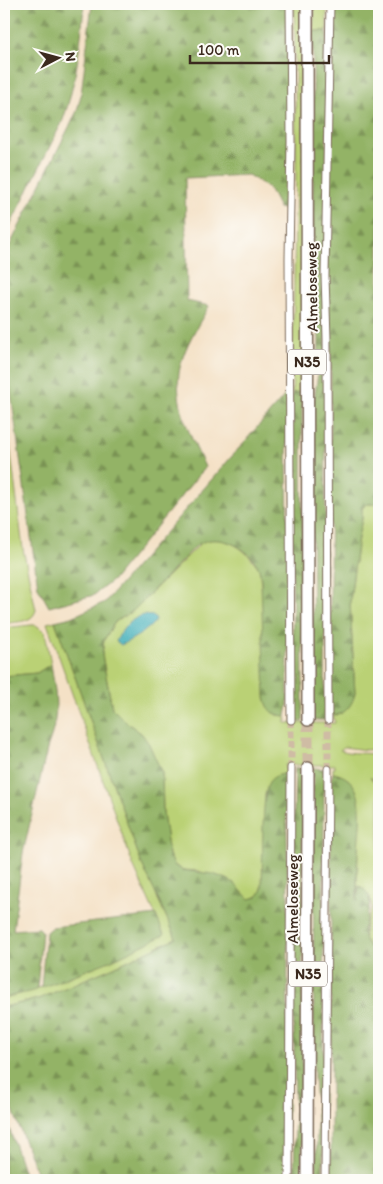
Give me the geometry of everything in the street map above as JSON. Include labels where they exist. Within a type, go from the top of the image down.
[{"type":"main road","name":"Almeloseweg","points":[[307,4],[308,720]]},
{"type":"main road","name":"Almeloseweg","points":[[307,1180],[308,768]]},
{"type":"street","name":"Almeloseweg","points":[[290,4],[291,142],[288,258],[291,720]]},
{"type":"street","name":"Almeloseweg","points":[[328,720],[328,388],[325,276],[330,4]]},
{"type":"street","name":"Almeloseweg","points":[[289,1180],[291,768]]},
{"type":"street","points":[[325,1180],[328,769]]},
{"type":"green space","points":[[4,4],[84,4],[77,63],[63,120],[4,238]]},
{"type":"green space","points":[[92,4],[290,4],[288,211],[279,208],[270,190],[248,175],[185,178],[187,301],[209,306],[185,350],[179,371],[178,385],[187,427],[205,467],[114,579],[94,595],[49,607],[38,587],[4,343],[4,257],[77,111],[81,95]]},
{"type":"green space","points":[[294,4],[303,4],[304,354],[302,392],[292,393],[296,161]]},
{"type":"green space","points":[[315,4],[327,4],[327,31],[313,31]]},
{"type":"green space","points":[[338,4],[379,4],[379,504],[367,504],[362,508],[362,519],[358,537],[350,601],[355,694],[348,708],[342,713],[333,716],[330,681],[331,347],[327,277],[332,31]]},
{"type":"green space","points":[[313,31],[327,31],[325,720],[313,720],[312,413],[318,374],[319,338],[313,295]]},
{"type":"green space","points":[[302,392],[303,721],[293,720],[292,393]]},
{"type":"green space","points":[[287,393],[288,705],[286,716],[271,711],[265,697],[259,569],[255,561],[248,554],[232,543],[213,540],[204,541],[196,546],[134,610],[115,622],[104,640],[102,655],[112,708],[142,734],[149,744],[162,773],[163,813],[169,855],[175,866],[183,870],[213,874],[227,879],[234,883],[249,899],[258,896],[262,888],[266,789],[272,778],[286,774],[288,906],[287,1180],[39,1180],[4,1086],[4,1007],[38,999],[53,993],[176,938],[141,862],[55,621],[72,617],[105,602]]},
{"type":"green space","points":[[4,399],[23,549],[36,610],[31,618],[27,620],[4,624]]},
{"type":"green space","points":[[367,504],[379,504],[379,749],[366,750],[344,747],[340,750],[354,753],[379,754],[379,784],[370,777],[379,787],[379,951],[372,950],[364,939],[366,923],[372,908],[370,897],[360,886],[357,911],[358,838],[356,790],[347,779],[333,773],[335,765],[285,765],[286,774],[281,774],[265,794],[262,888],[256,897],[249,899],[243,893],[199,871],[183,870],[175,866],[169,855],[163,813],[162,773],[142,734],[112,708],[102,655],[104,640],[115,622],[134,610],[204,540],[229,542],[248,555],[259,568],[277,715],[286,716],[287,721],[285,723],[335,723],[333,716],[338,715],[355,694],[350,601],[362,508]]},
{"type":"green space","points":[[55,621],[141,862],[176,938],[53,993],[38,999],[4,1007],[4,998],[45,986],[85,970],[164,934],[133,865],[47,623]]},
{"type":"green space","points":[[36,625],[45,632],[51,664],[37,673],[4,676],[4,628]]},
{"type":"green space","points":[[51,664],[56,714],[23,853],[13,930],[39,928],[42,931],[37,990],[4,998],[4,676],[37,673]]},
{"type":"green space","points":[[295,768],[303,768],[302,1180],[294,1180],[292,902]]},
{"type":"green space","points":[[313,768],[324,769],[323,1180],[316,1180]]},
{"type":"green space","points":[[333,773],[345,777],[353,784],[360,804],[357,901],[359,886],[366,891],[370,904],[364,926],[365,940],[372,950],[379,951],[379,1180],[331,1180],[331,780]]},
{"type":"green space","points":[[156,915],[164,935],[112,960],[41,988],[46,932],[52,927]]},
{"type":"green space","points":[[4,1112],[26,1180],[4,1180]]},
{"type":"water","points":[[143,615],[153,616],[156,620],[145,631],[126,643],[121,645],[116,641],[127,625]]},
{"type":"tunnel","points":[[291,720],[291,768]]},
{"type":"tunnel","points":[[308,720],[308,768]]},
{"type":"tunnel","points":[[328,720],[328,769]]}]
